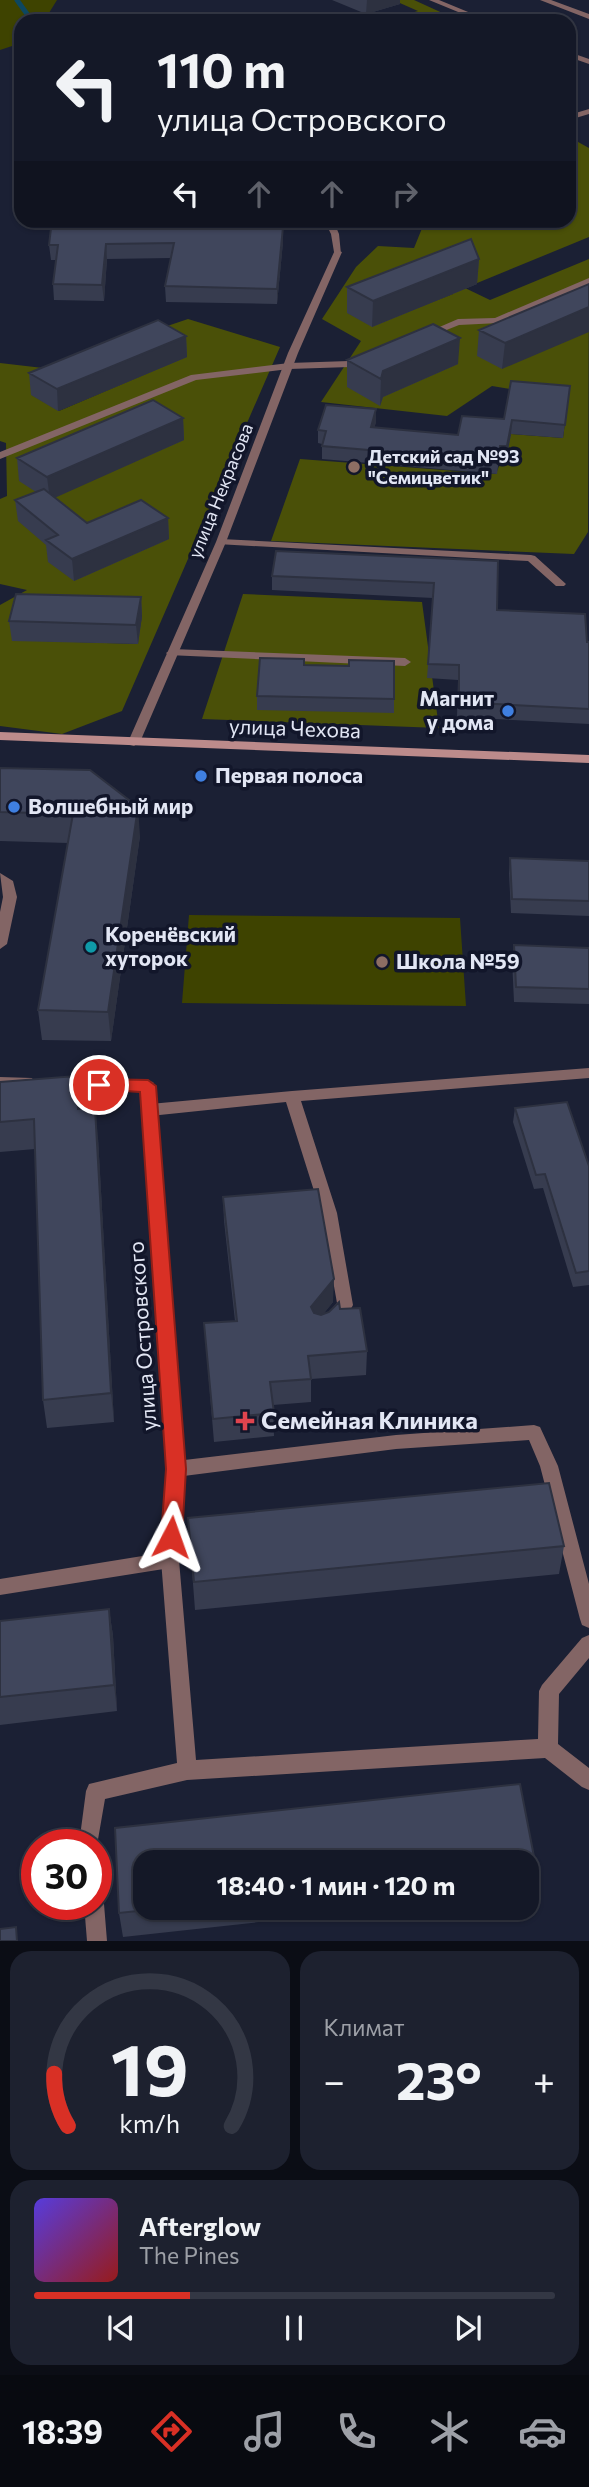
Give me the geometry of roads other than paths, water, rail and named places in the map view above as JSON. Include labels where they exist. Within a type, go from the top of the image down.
[{"type":"main road","name":"улица Чехова","points":[[0,736],[589,759]]},
{"type":"street","points":[[433,0],[468,14]]},
{"type":"street","points":[[544,0],[589,17]]},
{"type":"street","name":"улица Некрасова","points":[[134,742],[221,542],[289,366],[338,252],[330,228]]},
{"type":"street","points":[[410,341],[458,322],[496,321],[589,281]]},
{"type":"street","points":[[0,456],[194,377],[289,366],[350,364],[375,355]]},
{"type":"street","points":[[221,542],[531,558],[560,584]]},
{"type":"street","points":[[172,653],[405,662]]},
{"type":"street","points":[[0,877],[8,884],[10,897],[0,944]]},
{"type":"street","points":[[150,1110],[589,1073]]},
{"type":"street","name":"улица Островского","points":[[0,1082],[148,1086],[176,1469],[170,1560],[187,1770]]},
{"type":"street","points":[[292,1096],[329,1213],[345,1306],[321,1329]]},
{"type":"street","points":[[176,1469],[396,1442],[534,1432],[549,1466],[589,1619]]},
{"type":"street","points":[[0,1587],[170,1560]]},
{"type":"street","points":[[548,1748],[549,1691],[589,1644]]},
{"type":"street","points":[[91,1829],[96,1791],[187,1770],[548,1748],[589,1780]]},
{"type":"street","points":[[95,1920],[96,1941]]},
{"type":"waterway","points":[[17,0],[27,14]]},
{"type":"place","name":"Детский сад №93 \"Семицветик\"","points":[[354,467]]},
{"type":"place","name":"Магнит у дома","points":[[508,711]]},
{"type":"place","name":"Первая полоса","points":[[201,776]]},
{"type":"place","name":"Волшебный мир","points":[[14,807]]},
{"type":"place","name":"Коренёвский хуторок","points":[[91,947]]},
{"type":"place","name":"Школа №59","points":[[382,962]]},
{"type":"place","name":"Семейная Клиника","points":[[245,1421]]}]
